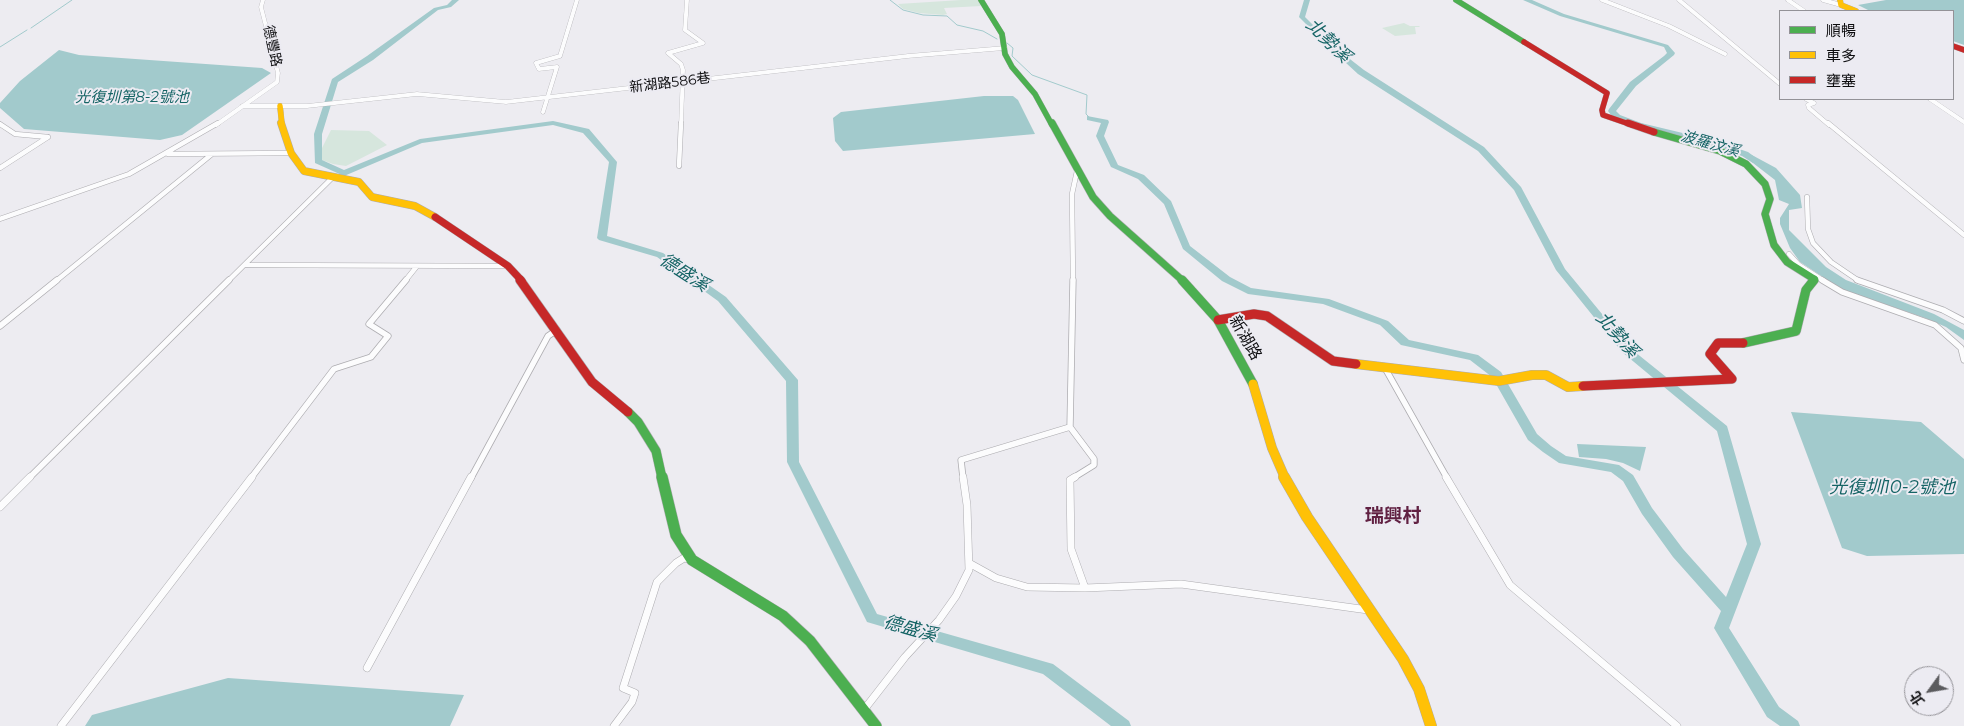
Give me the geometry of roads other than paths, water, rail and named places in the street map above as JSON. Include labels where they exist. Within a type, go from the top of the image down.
[{"type":"street","name":"德豐路","points":[[242,106],[276,82],[276,63],[262,7],[263,0]]},
{"type":"street","points":[[543,112],[557,67],[539,69],[536,63],[560,56],[577,0]]},
{"type":"street","points":[[679,166],[683,66],[668,54],[703,43],[685,30],[687,0]]},
{"type":"street","name":"新湖路","points":[[981,0],[1002,34],[1004,48],[1012,67],[1035,94],[1093,197],[1110,216],[1182,280],[1218,320],[1250,376],[1272,448],[1284,476],[1307,517],[1404,659],[1419,689],[1431,726]]},
{"type":"street","points":[[1218,320],[1254,314],[1267,316],[1332,361],[1499,381],[1546,376],[1568,387],[1732,379],[1710,354],[1718,343],[1740,344],[1796,331],[1806,290],[1814,279],[1787,262],[1774,245],[1765,214],[1770,199],[1765,184],[1746,164],[1728,154],[1608,118],[1603,114],[1602,110],[1607,93],[1456,0]]},
{"type":"street","points":[[1602,0],[1669,26],[1724,54]]},
{"type":"street","points":[[1679,0],[1779,83]]},
{"type":"street","points":[[1788,0],[1803,10]]},
{"type":"street","points":[[1823,0],[1840,3],[1854,10]]},
{"type":"street","name":"新湖路586巷","points":[[280,106],[318,104],[410,94],[499,103],[908,56],[957,54],[1004,48]]},
{"type":"street","points":[[1808,100],[1814,103],[1808,106],[1809,108],[1964,235]]},
{"type":"street","points":[[1931,100],[1964,122]]},
{"type":"street","points":[[0,218],[129,174],[205,132],[242,106],[280,106],[280,119],[291,153],[304,171],[359,182],[372,197],[415,206],[453,228],[508,266],[529,289],[592,382],[619,402],[638,422],[656,451],[676,536],[692,560]]},
{"type":"street","points":[[0,124],[15,134],[48,137],[0,168]]},
{"type":"street","points":[[166,154],[291,153]]},
{"type":"street","points":[[0,326],[212,154]]},
{"type":"street","points":[[1077,170],[1072,194],[1073,266],[1070,427],[1094,459],[1092,468],[1070,480],[1071,548],[1085,588]]},
{"type":"street","points":[[0,507],[333,177]]},
{"type":"street","points":[[1807,197],[1808,229],[1813,242],[1831,262],[1861,282],[1943,310],[1964,321]]},
{"type":"street","points":[[1789,254],[1799,265],[1828,284],[1935,325],[1962,348],[1964,360]]},
{"type":"street","points":[[245,265],[508,266]]},
{"type":"street","points":[[61,726],[334,369],[371,357],[388,336],[369,324],[417,266]]},
{"type":"street","points":[[367,668],[548,336],[558,330]]},
{"type":"street","points":[[1385,368],[1411,418],[1510,586],[1677,726]]},
{"type":"street","points":[[863,711],[905,657],[939,620],[956,596],[969,570],[967,505],[961,460],[1070,427]]},
{"type":"street","points":[[614,726],[632,702],[635,693],[623,688],[657,582],[676,563],[684,558],[692,560],[783,616],[810,641],[876,726]]},
{"type":"street","points":[[969,564],[996,578],[1016,585],[1085,588],[1182,584],[1369,610]]},
{"type":"water","points":[[1886,0],[1964,0],[1964,45],[1954,41],[1954,10],[1868,10],[1858,5]]},
{"type":"water","name":"光復圳第8-2號池","points":[[59,50],[79,55],[262,68],[271,73],[182,135],[160,140],[24,129],[0,108],[0,103],[20,81]]},
{"type":"water","points":[[984,96],[1013,96],[1018,100],[1035,134],[843,151],[835,141],[833,118],[841,112]]},
{"type":"water","name":"波羅汶溪","points":[[1740,153],[1750,154],[1776,168],[1800,195],[1802,208],[1789,210],[1789,230],[1826,267],[1846,280],[1934,314],[1964,330],[1964,340],[1946,327],[1925,318],[1841,289],[1800,262],[1790,248],[1780,224],[1780,218],[1789,204],[1779,200],[1775,180]]},
{"type":"water","name":"光復圳10-2號池","points":[[1791,412],[1921,422],[1964,459],[1964,554],[1867,556],[1842,548]]},
{"type":"water","points":[[1577,444],[1646,447],[1640,471],[1623,463],[1606,459],[1579,457]]},
{"type":"water","points":[[228,678],[464,695],[450,726],[85,726],[92,715]]},
{"type":"waterway","points":[[31,28],[72,0]]},
{"type":"waterway","name":"德盛溪","points":[[456,0],[449,6],[436,9],[370,58],[335,81],[318,134],[318,161],[344,173],[420,141],[553,123],[586,131],[613,162],[602,238],[660,255],[722,299],[792,380],[793,462],[872,618],[1048,669],[1123,726]]},
{"type":"waterway","points":[[890,0],[903,10],[923,15],[947,16],[957,25],[983,31],[997,39]]},
{"type":"waterway","name":"北勢溪","points":[[1307,0],[1302,17],[1335,50],[1361,72],[1481,149],[1518,189],[1561,270],[1626,350],[1723,429],[1754,544],[1721,628],[1773,712],[1792,726]]},
{"type":"waterway","name":"波羅汶溪","points":[[1526,0],[1562,15],[1666,46],[1671,53],[1633,84],[1612,111],[1617,117],[1638,125],[1713,143],[1745,154],[1756,161]]},
{"type":"waterway","points":[[0,47],[27,30]]},
{"type":"waterway","points":[[1007,43],[1013,48],[1012,56],[1032,75],[1087,95],[1086,114],[1090,118]]},
{"type":"waterway","points":[[1090,118],[1105,122],[1100,136],[1115,167],[1141,177],[1168,203],[1186,247],[1226,279],[1248,291],[1325,301],[1384,323],[1405,343],[1474,357],[1497,375],[1532,437],[1547,449],[1563,460],[1615,468],[1628,478],[1647,511],[1678,553],[1728,609]]},
{"type":"district","name":"瑞興村","points":[[1393,516]]}]
